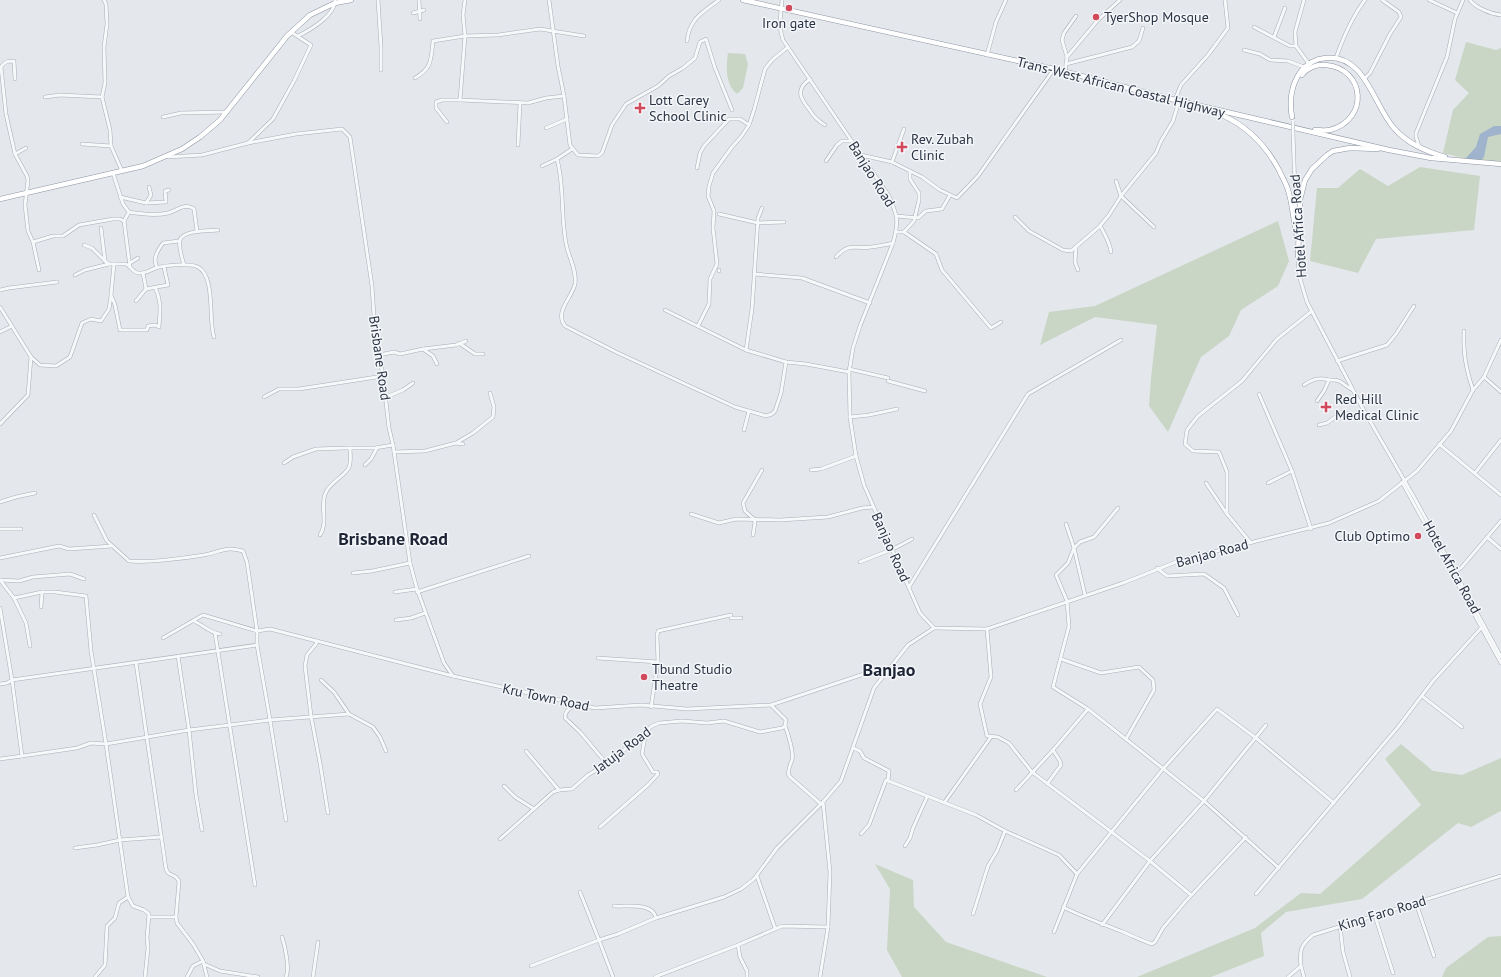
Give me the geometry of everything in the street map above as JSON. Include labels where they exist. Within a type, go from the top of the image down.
[{"type":"highway","points":[[0,199],[143,166],[182,149],[200,137],[220,120],[291,32],[310,15],[335,2],[351,0]]},
{"type":"highway","name":"Trans-West African Coastal Highway","points":[[743,0],[1054,69],[1179,101],[1389,150],[1431,158],[1501,164]]},
{"type":"highway","points":[[1292,119],[1290,107],[1292,88],[1295,80],[1307,65],[1318,59],[1336,58],[1346,61],[1354,67],[1364,79],[1381,110],[1393,127],[1408,141],[1420,148],[1454,160]]},
{"type":"highway","points":[[1292,119],[1292,106],[1295,87],[1304,72],[1311,67],[1322,64],[1333,65],[1350,75],[1357,92],[1358,103],[1351,118],[1344,124],[1331,130],[1302,130]]},
{"type":"highway","points":[[1179,101],[1231,119],[1246,129],[1268,151],[1287,185],[1297,236]]},
{"type":"highway","points":[[1298,256],[1301,196],[1305,180],[1312,169],[1333,151],[1350,148],[1389,150]]},
{"type":"street","points":[[104,0],[106,4],[107,24],[104,47],[105,83],[102,97],[110,130],[111,146],[122,171]]},
{"type":"street","points":[[378,0],[381,70]]},
{"type":"street","points":[[419,0],[420,19]]},
{"type":"street","points":[[460,100],[465,36],[463,15],[465,0]]},
{"type":"street","points":[[549,0],[570,145],[578,155],[598,156],[602,153],[612,124],[626,104],[658,86],[669,76],[683,68],[695,58],[700,42],[706,39],[715,68],[732,110]]},
{"type":"street","points":[[687,41],[689,27],[697,16],[719,0]]},
{"type":"street","name":"Banjao Road","points":[[782,0],[779,24],[783,40],[889,196],[897,216],[896,232],[893,243],[860,326],[853,348],[849,371],[850,417],[856,456],[864,485],[920,613],[934,628],[988,629],[1066,601],[1123,583],[1181,560],[1311,529],[1334,521],[1373,503],[1417,471],[1451,431],[1473,390],[1484,377],[1501,340]]},
{"type":"street","points":[[987,55],[996,22],[1006,0]]},
{"type":"street","points":[[1067,57],[1098,20],[1120,0]]},
{"type":"street","points":[[1015,217],[1029,231],[1063,250],[1071,251],[1100,225],[1109,215],[1121,196],[1156,153],[1161,141],[1173,121],[1179,101],[1181,85],[1208,55],[1228,28],[1225,0]]},
{"type":"street","points":[[1304,0],[1295,32],[1296,46],[1307,65]]},
{"type":"street","points":[[1336,58],[1356,14],[1365,0]]},
{"type":"street","points":[[1364,79],[1370,73],[1390,34],[1401,17],[1399,12],[1382,0]]},
{"type":"street","points":[[1429,0],[1457,13]]},
{"type":"street","points":[[1420,148],[1417,142],[1416,133],[1447,56],[1457,13],[1463,0]]},
{"type":"street","points":[[1470,0],[1479,7],[1501,15]]},
{"type":"street","points":[[298,36],[307,32],[330,13],[335,2]]},
{"type":"street","points":[[1274,37],[1285,8]]},
{"type":"street","points":[[413,13],[424,10]]},
{"type":"street","points":[[1065,72],[1067,57],[1062,40],[1064,33],[1076,16]]},
{"type":"street","points":[[1254,27],[1290,46],[1296,46]]},
{"type":"street","points":[[1066,64],[1132,47],[1140,41],[1143,28]]},
{"type":"street","points":[[414,78],[425,72],[428,67],[434,41],[465,36],[498,35],[540,29],[584,36]]},
{"type":"street","points":[[166,157],[202,155],[248,143],[273,119],[294,81],[311,45],[291,32]]},
{"type":"street","points":[[698,326],[709,304],[710,279],[718,264],[713,228],[714,210],[708,196],[713,173],[749,125],[765,68],[788,46]]},
{"type":"street","points":[[1244,50],[1260,54],[1270,60],[1288,61],[1307,65]]},
{"type":"street","points":[[15,79],[14,61],[4,62],[0,66],[6,114],[15,154],[27,176],[25,205],[28,231],[33,242],[40,270]]},
{"type":"street","points":[[861,155],[892,162],[922,177],[940,190],[957,198],[978,176],[1054,69]]},
{"type":"street","points":[[810,79],[803,84],[800,91],[801,99],[818,121],[825,125]]},
{"type":"street","points":[[45,97],[60,95],[102,97]]},
{"type":"street","points":[[447,122],[436,108],[436,102],[442,100],[460,100],[528,103],[546,98],[564,96]]},
{"type":"street","points":[[518,145],[520,103]]},
{"type":"street","points":[[163,118],[181,113],[226,112]]},
{"type":"street","points":[[546,128],[566,119]]},
{"type":"street","points":[[697,168],[700,153],[704,146],[729,119],[740,119],[749,125]]},
{"type":"street","name":"Hotel Africa Road","points":[[1292,119],[1299,275],[1303,292],[1363,409],[1501,662]]},
{"type":"street","name":"Brisbane Road","points":[[248,143],[296,134],[342,129],[350,137],[372,286],[375,332],[383,376],[389,428],[393,445],[410,563],[417,590],[444,663],[453,676]]},
{"type":"street","points":[[892,162],[904,129]]},
{"type":"street","points":[[826,161],[837,145],[842,141],[852,141]]},
{"type":"street","points":[[82,144],[111,146]]},
{"type":"street","points":[[15,154],[26,148]]},
{"type":"street","points":[[542,166],[557,159],[572,149]]},
{"type":"street","points":[[557,159],[562,175],[567,248],[575,274],[575,283],[572,293],[561,316],[562,322],[565,326],[618,353],[735,407],[769,416],[775,411],[786,362]]},
{"type":"street","points":[[904,232],[914,221],[919,200],[919,193],[910,179],[910,171]]},
{"type":"street","points":[[113,173],[123,204],[130,212],[148,214],[167,213],[184,206],[190,206],[194,209],[197,232]]},
{"type":"street","points":[[1116,181],[1121,196],[1154,227]]},
{"type":"street","points":[[146,203],[151,195],[149,187]]},
{"type":"street","points":[[120,197],[146,203],[166,202],[165,191],[169,190]]},
{"type":"street","points":[[897,216],[918,218],[926,211],[942,209],[950,195]]},
{"type":"street","points":[[746,350],[752,309],[758,223],[762,208]]},
{"type":"street","points":[[130,212],[124,221],[130,265],[134,271],[143,273],[157,268],[184,265],[195,265],[203,270],[206,274],[210,292],[214,337]]},
{"type":"street","points":[[719,214],[758,223],[784,222]]},
{"type":"street","points":[[33,242],[53,236],[63,236],[79,225],[113,219],[120,219],[124,221]]},
{"type":"street","points":[[1100,225],[1106,238],[1111,244],[1111,252]]},
{"type":"street","points":[[101,228],[105,260]]},
{"type":"street","points":[[184,265],[179,242],[181,237],[184,234],[218,230]]},
{"type":"street","points":[[896,232],[904,232],[936,254],[942,270],[991,328],[1001,322]]},
{"type":"street","points":[[157,268],[155,264],[157,252],[163,243],[179,242]]},
{"type":"street","points":[[836,257],[849,247],[869,248],[893,243]]},
{"type":"street","points":[[84,245],[92,248],[109,264]]},
{"type":"street","points":[[1076,246],[1075,262],[1078,270]]},
{"type":"street","points":[[130,265],[138,258]]},
{"type":"street","points":[[75,274],[109,264],[130,265]]},
{"type":"street","points":[[0,307],[32,357],[40,365],[56,366],[70,357],[82,323],[91,319],[101,321],[109,308],[114,264]]},
{"type":"street","points":[[136,301],[146,289],[168,284],[164,267]]},
{"type":"street","points":[[143,273],[146,289]]},
{"type":"street","points":[[754,274],[802,278],[870,303]]},
{"type":"street","points":[[0,290],[58,282]]},
{"type":"street","points":[[111,295],[115,305],[120,330],[147,330],[148,326],[155,325],[159,327],[160,298],[155,287]]},
{"type":"street","points":[[1337,360],[1387,345],[1414,306]]},
{"type":"street","points":[[665,310],[746,350],[786,362],[849,371],[888,379],[925,391]]},
{"type":"street","points":[[1227,514],[1228,472],[1219,452],[1193,451],[1185,444],[1187,430],[1198,416],[1242,381],[1276,339],[1312,310]]},
{"type":"street","points":[[0,332],[12,326]]},
{"type":"street","points":[[1464,331],[1463,350],[1467,371],[1473,390]]},
{"type":"street","points":[[909,587],[1028,394],[1121,340]]},
{"type":"street","points":[[379,354],[394,352],[400,354],[460,344],[466,341]]},
{"type":"street","points":[[460,344],[476,354],[483,354]]},
{"type":"street","points":[[423,349],[432,356],[438,364]]},
{"type":"street","points":[[0,424],[28,395],[32,357]]},
{"type":"street","points":[[264,397],[279,389],[299,389],[383,376]]},
{"type":"street","points":[[1484,377],[1501,392]]},
{"type":"street","points":[[1304,385],[1313,379],[1336,379],[1353,390]]},
{"type":"street","points":[[1317,401],[1329,380]]},
{"type":"street","points":[[386,397],[403,390],[413,383]]},
{"type":"street","points":[[394,452],[425,451],[456,443],[473,433],[493,418],[494,407],[490,393]]},
{"type":"street","points":[[1259,394],[1292,471],[1311,529]]},
{"type":"street","points":[[850,417],[869,415],[897,409]]},
{"type":"street","points":[[1320,425],[1327,423],[1342,412],[1356,416],[1360,414],[1363,409]]},
{"type":"street","points":[[744,430],[749,411]]},
{"type":"street","points":[[1475,473],[1501,440]]},
{"type":"street","points":[[456,443],[463,444]]},
{"type":"street","points":[[1439,444],[1501,495]]},
{"type":"street","points":[[284,463],[293,457],[316,449],[376,448],[393,445]]},
{"type":"street","points":[[320,534],[324,528],[325,493],[332,483],[348,470],[352,448]]},
{"type":"street","points":[[365,465],[371,459],[376,448]]},
{"type":"street","points":[[811,470],[821,469],[856,456]]},
{"type":"street","points":[[753,535],[755,522],[745,511],[743,503],[762,470]]},
{"type":"street","points":[[1268,483],[1292,471]]},
{"type":"street","points":[[1206,483],[1227,514],[1251,543]]},
{"type":"street","points":[[0,502],[35,493]]},
{"type":"street","points":[[691,514],[720,522],[736,519],[780,520],[828,517],[862,508],[873,507]]},
{"type":"street","points":[[1118,508],[1094,536],[1080,542],[1074,548],[1068,564],[1056,575],[1066,601],[1069,626],[1053,687],[1088,709],[1204,801],[1279,868]]},
{"type":"street","points":[[94,515],[107,541],[129,560],[135,561],[203,555],[232,548],[243,551],[247,562],[257,631],[257,645],[286,820]]},
{"type":"street","points":[[1454,572],[1461,568],[1501,521]]},
{"type":"street","points":[[1066,524],[1074,548],[1085,595]]},
{"type":"street","points":[[0,529],[21,529]]},
{"type":"street","points":[[1487,537],[1501,549]]},
{"type":"street","points":[[860,562],[893,550],[912,539]]},
{"type":"street","points":[[0,558],[59,546],[69,549],[112,546]]},
{"type":"street","points":[[395,592],[417,590],[529,556]]},
{"type":"street","name":"Hotel Africa Road","points":[[1445,559],[1454,572],[1501,657]]},
{"type":"street","points":[[354,573],[410,563]]},
{"type":"street","points":[[1158,568],[1167,576],[1204,574],[1224,588],[1238,615]]},
{"type":"street","points":[[0,580],[19,580],[33,577],[70,574],[84,579]]},
{"type":"street","points":[[0,580],[14,598],[26,623],[30,646]]},
{"type":"street","points":[[14,598],[42,592],[86,596],[91,651],[128,897],[133,906],[147,912],[149,917],[145,977]]},
{"type":"street","points":[[41,607],[42,592]]},
{"type":"street","points":[[0,608],[12,680],[22,756]]},
{"type":"street","points":[[396,620],[411,618],[425,613]]},
{"type":"street","name":"Kru Town Road","points":[[194,621],[203,615],[257,631],[270,629],[453,676],[595,708],[621,705],[687,709],[771,705],[874,671],[884,674]]},
{"type":"street","points":[[651,706],[658,662],[658,631],[731,616],[741,618]]},
{"type":"street","points":[[163,638],[175,630],[194,621],[215,633],[220,634]]},
{"type":"street","points":[[531,966],[618,934],[656,918],[724,897],[741,889],[754,880],[777,848],[822,803],[841,781],[874,688],[884,674],[908,645],[934,628]]},
{"type":"street","points":[[1256,894],[1398,727],[1422,696],[1482,628]]},
{"type":"street","points":[[988,629],[991,677],[980,704],[986,736],[991,738],[998,737],[1009,743],[1032,772],[1150,861],[1191,895]]},
{"type":"street","points":[[215,633],[255,885]]},
{"type":"street","points":[[317,641],[307,655],[305,666],[311,717],[328,813]]},
{"type":"street","points":[[0,684],[7,683],[12,680],[257,645]]},
{"type":"street","points":[[178,656],[202,830]]},
{"type":"street","points":[[598,658],[658,662]]},
{"type":"street","points":[[1061,659],[1101,673],[1139,667],[1153,680],[1154,690],[1126,739]]},
{"type":"street","points":[[136,663],[161,837],[168,873],[176,877],[178,881],[177,923],[193,944],[204,962],[207,977]]},
{"type":"street","points":[[321,680],[334,692],[349,714],[373,727],[380,737],[386,751]]},
{"type":"street","points":[[1422,696],[1462,728]]},
{"type":"street","points":[[578,705],[568,709],[565,714],[565,718],[580,732],[607,764]]},
{"type":"street","points":[[771,705],[786,720],[785,726],[790,736],[792,759],[788,772],[789,776],[822,803],[830,872],[828,927],[820,977]]},
{"type":"street","points":[[1016,790],[1088,709]]},
{"type":"street","points":[[1054,932],[1077,874],[1163,769],[1217,709],[1256,738],[1334,803]]},
{"type":"street","points":[[0,759],[77,748],[91,743],[106,744],[146,736],[189,730],[270,720],[349,714]]},
{"type":"street","name":"Jatuja Road","points":[[500,839],[553,792],[572,788],[588,775],[607,764],[646,731],[659,723],[682,721],[707,723],[724,721],[760,732],[782,728],[785,726]]},
{"type":"street","points":[[1102,925],[1150,861],[1204,801],[1266,725]]},
{"type":"street","points":[[600,828],[658,774],[657,772],[653,772],[642,754],[646,731]]},
{"type":"street","points":[[944,803],[991,738]]},
{"type":"street","points":[[853,748],[860,751],[864,758],[889,771],[888,781],[886,780],[869,825],[861,834]]},
{"type":"street","points":[[1047,784],[1060,765],[1060,761],[1053,750]]},
{"type":"street","points":[[526,751],[559,790]]},
{"type":"street","points":[[888,781],[976,815],[1005,831],[1059,855],[1077,874]]},
{"type":"street","points":[[504,786],[515,797],[534,809]]},
{"type":"street","points":[[905,846],[910,838],[927,797]]},
{"type":"street","points":[[973,914],[988,866],[997,851],[1005,831]]},
{"type":"street","points":[[75,848],[97,846],[120,840],[161,837]]},
{"type":"street","points":[[1063,907],[1102,925],[1125,933],[1139,941],[1152,944],[1155,942],[1163,928],[1191,895],[1246,837]]},
{"type":"street","points":[[757,876],[775,928]]},
{"type":"street","name":"King Faro Road","points":[[1304,977],[1301,966],[1301,952],[1303,943],[1313,935],[1501,876]]},
{"type":"street","points":[[580,892],[613,977]]},
{"type":"street","points":[[95,977],[105,965],[107,926],[114,918],[119,903],[128,897]]},
{"type":"street","points":[[1416,903],[1434,956]]},
{"type":"street","points":[[614,906],[648,907],[655,914],[656,918]]},
{"type":"street","points":[[1375,916],[1393,973]]},
{"type":"street","points":[[149,917],[176,917]]},
{"type":"street","points":[[655,977],[738,945],[775,928],[788,925],[828,927]]},
{"type":"street","points":[[1340,926],[1343,952],[1350,977]]},
{"type":"street","points":[[282,937],[288,971],[286,977]]},
{"type":"street","points":[[313,977],[318,942]]},
{"type":"street","points":[[738,945],[740,957],[747,971],[747,977]]},
{"type":"street","points":[[187,977],[193,966],[204,962],[220,971],[258,977]]},
{"type":"street","points":[[1288,977],[1301,966]]},
{"type":"green space","points":[[1466,42],[1496,50],[1501,48],[1501,164],[1483,163],[1443,153],[1453,110],[1469,93],[1455,80]]},
{"type":"green space","points":[[728,53],[745,54],[748,64],[743,88],[737,94],[733,90],[728,80]]},
{"type":"green space","points":[[1420,167],[1480,176],[1474,230],[1376,239],[1358,273],[1310,261],[1317,188],[1338,188],[1360,169],[1388,186]]},
{"type":"green space","points":[[1278,221],[1289,261],[1278,286],[1241,310],[1229,336],[1201,357],[1168,432],[1149,406],[1157,325],[1095,317],[1040,345],[1049,312],[1095,306]]},
{"type":"green space","points":[[1401,744],[1433,771],[1462,775],[1501,758],[1501,811],[1471,827],[1458,823],[1362,899],[1286,912],[1261,933],[1264,956],[1211,977],[1137,977],[1255,928],[1301,893],[1320,894],[1421,805],[1385,759]]},
{"type":"green space","points":[[875,864],[913,880],[914,907],[946,942],[1047,977],[902,977],[887,950],[890,889]]},
{"type":"green space","points":[[1501,936],[1501,977],[1442,977],[1446,968],[1488,937]]},
{"type":"water","points":[[1494,126],[1501,126],[1501,134],[1488,137],[1484,157],[1479,162],[1465,159],[1476,147],[1480,134]]},
{"type":"place","name":"Iron gate","points":[[789,8]]},
{"type":"place","name":"TyerShop Mosque","points":[[1096,17]]},
{"type":"place","name":"Lott Carey School Clinic","points":[[640,108]]},
{"type":"place","name":"Rev. Zubah Clinic","points":[[902,147]]},
{"type":"place","name":"Red Hill Medical Clinic","points":[[1326,407]]},
{"type":"place","name":"Club Optimo","points":[[1418,536]]},
{"type":"place","name":"Tbund Studio Theatre","points":[[644,677]]},
{"type":"district","name":"Brisbane Road","points":[[393,538]]},
{"type":"district","name":"Banjao","points":[[889,669]]}]
